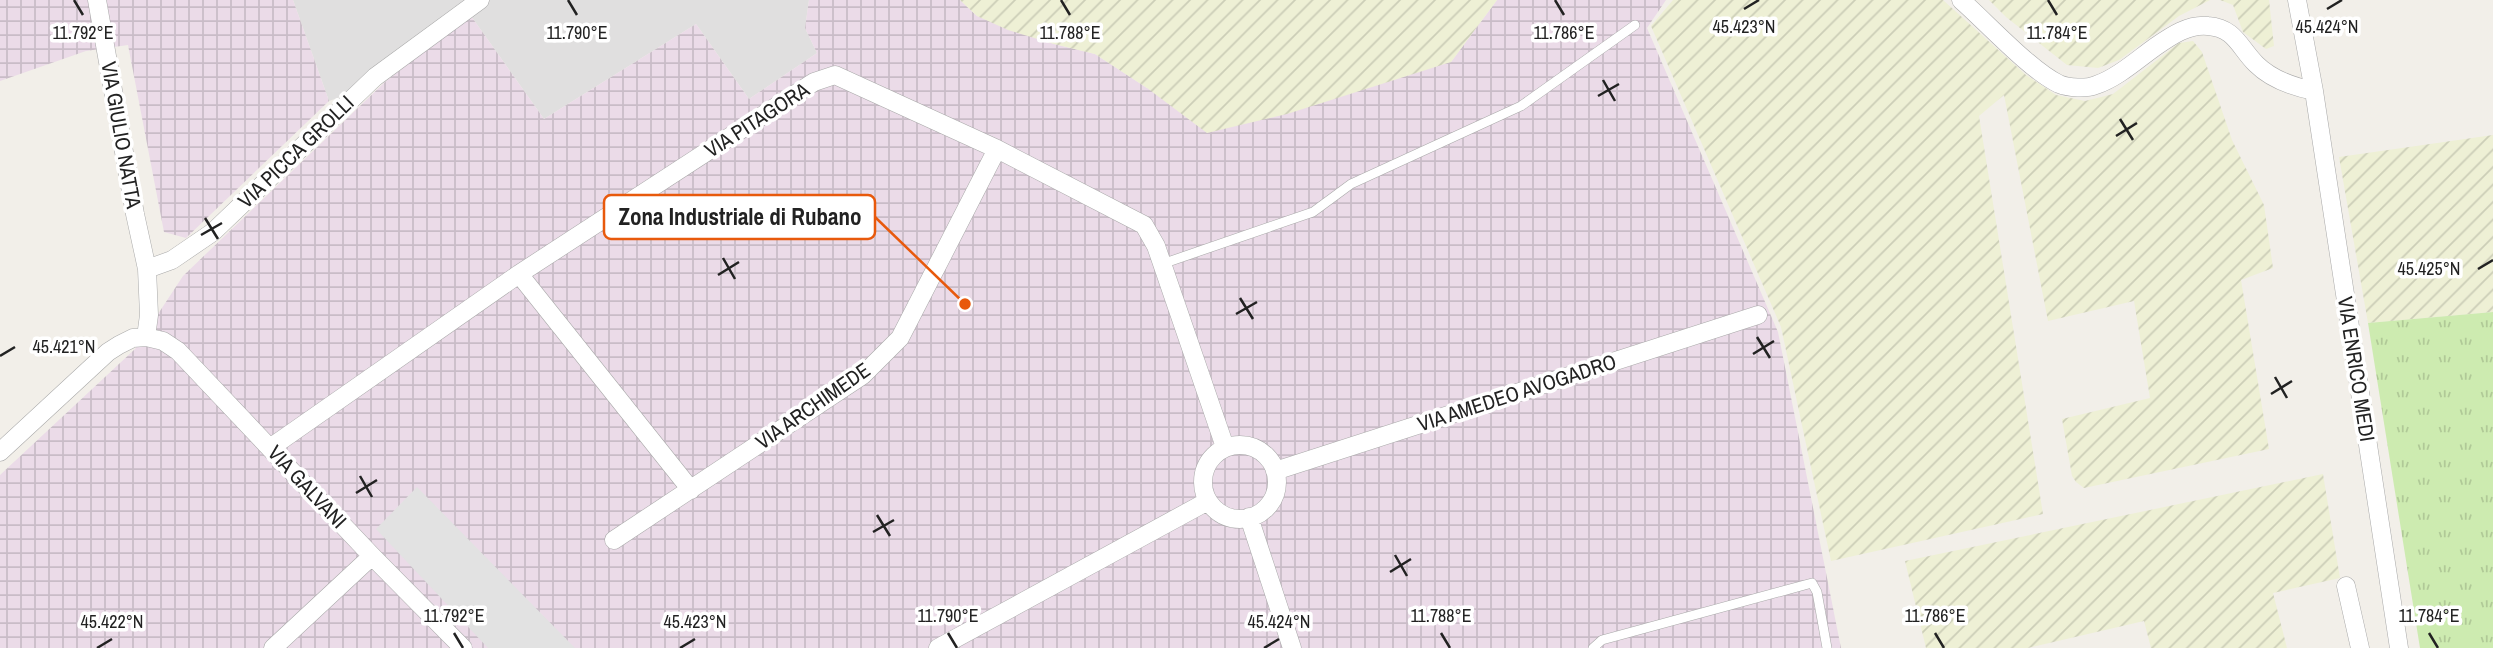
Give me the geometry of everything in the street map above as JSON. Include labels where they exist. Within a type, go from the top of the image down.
[{"type":"street","name":"VIA GIULIO NATTA","points":[[97,0],[147,269]]},
{"type":"street","name":"VIA PICCA GROLLI","points":[[147,269],[172,260],[213,232],[375,77],[480,0]]},
{"type":"street","points":[[1961,0],[2027,60],[2059,84],[2095,86],[2170,37],[2189,27],[2206,25],[2226,29],[2257,65],[2276,78],[2314,91]]},
{"type":"street","name":"VIA ENRICO MEDI","points":[[2297,0],[2314,91],[2399,648]]},
{"type":"street","name":"VIA PITAGORA","points":[[270,448],[519,275],[814,82],[835,75],[997,149],[1144,225],[1156,246],[1225,447]]},
{"type":"street","name":"VIA ARCHIMEDE","points":[[614,540],[863,375],[900,338],[997,149]]},
{"type":"street","points":[[0,452],[108,352],[133,338],[146,337],[149,315],[147,269]]},
{"type":"street","points":[[519,275],[691,490]]},
{"type":"street","name":"VIA AMEDEO AVOGADRO","points":[[1275,471],[1758,315]]},
{"type":"street","name":"VIA GALVANI","points":[[146,337],[163,341],[178,351],[463,648]]},
{"type":"street","points":[[1237,444],[1261,451],[1270,460],[1275,471],[1277,483],[1269,505],[1260,513],[1249,517],[1237,519],[1216,510],[1203,489],[1207,464],[1225,447],[1237,444]]},
{"type":"street","points":[[938,648],[1208,501]]},
{"type":"street","points":[[1249,517],[1292,648]]},
{"type":"street","points":[[274,648],[372,556]]},
{"type":"street","points":[[2346,586],[2360,648]]},
{"type":"lane","points":[[1162,264],[1313,212],[1351,184],[1521,106],[1635,25]]},
{"type":"lane","points":[[1593,648],[1602,640],[1812,583],[1817,592],[1827,648]]},
{"type":"shaded area","points":[[0,0],[293,0],[329,101],[186,238],[164,232],[128,45],[86,51],[0,81]]},
{"type":"shaded area","points":[[293,0],[809,0],[805,28],[817,53],[749,99],[696,24],[544,119],[471,16],[386,81],[329,101]]},
{"type":"shaded area","points":[[809,0],[960,0],[977,16],[1054,44],[1095,54],[1147,88],[1451,62],[1497,0],[1666,0],[1647,28],[1778,332],[1841,648],[0,648],[0,475],[135,349],[183,276],[386,81],[471,16],[544,119],[696,24],[749,99],[817,53],[805,28]]},
{"type":"shaded area","points":[[417,487],[575,648],[488,648],[376,529]]},
{"type":"green space","points":[[960,0],[1497,0],[1451,62],[1287,114],[1207,133],[1147,88],[1095,54],[1008,30],[977,16]]},
{"type":"green space","points":[[1673,0],[1943,0],[2026,75],[2056,95],[2085,101],[2113,94],[2179,43],[2193,41],[2202,52],[2232,140],[2264,205],[2273,268],[2241,280],[2269,449],[2084,488],[2076,482],[2072,476],[2062,419],[2150,398],[2134,301],[2048,321],[2004,95],[1979,116],[2043,514],[1831,561],[1781,327],[1651,26]]},
{"type":"green space","points":[[1989,0],[2210,0],[2179,16],[2119,60],[2098,68],[2067,65],[2006,17]]},
{"type":"green space","points":[[2220,0],[2269,0],[2274,46],[2266,49],[2243,32],[2233,5]]},
{"type":"green space","points":[[2493,135],[2493,312],[2368,323],[2339,157]]},
{"type":"green space","points":[[2493,312],[2493,648],[2420,648],[2368,323]]},
{"type":"green space","points":[[2323,474],[2340,578],[2273,593],[2287,648],[2151,648],[2144,621],[2028,648],[1926,648],[1905,561]]},
{"type":"place","name":"Zona Industriale di Rubano","points":[[965,304]]}]
